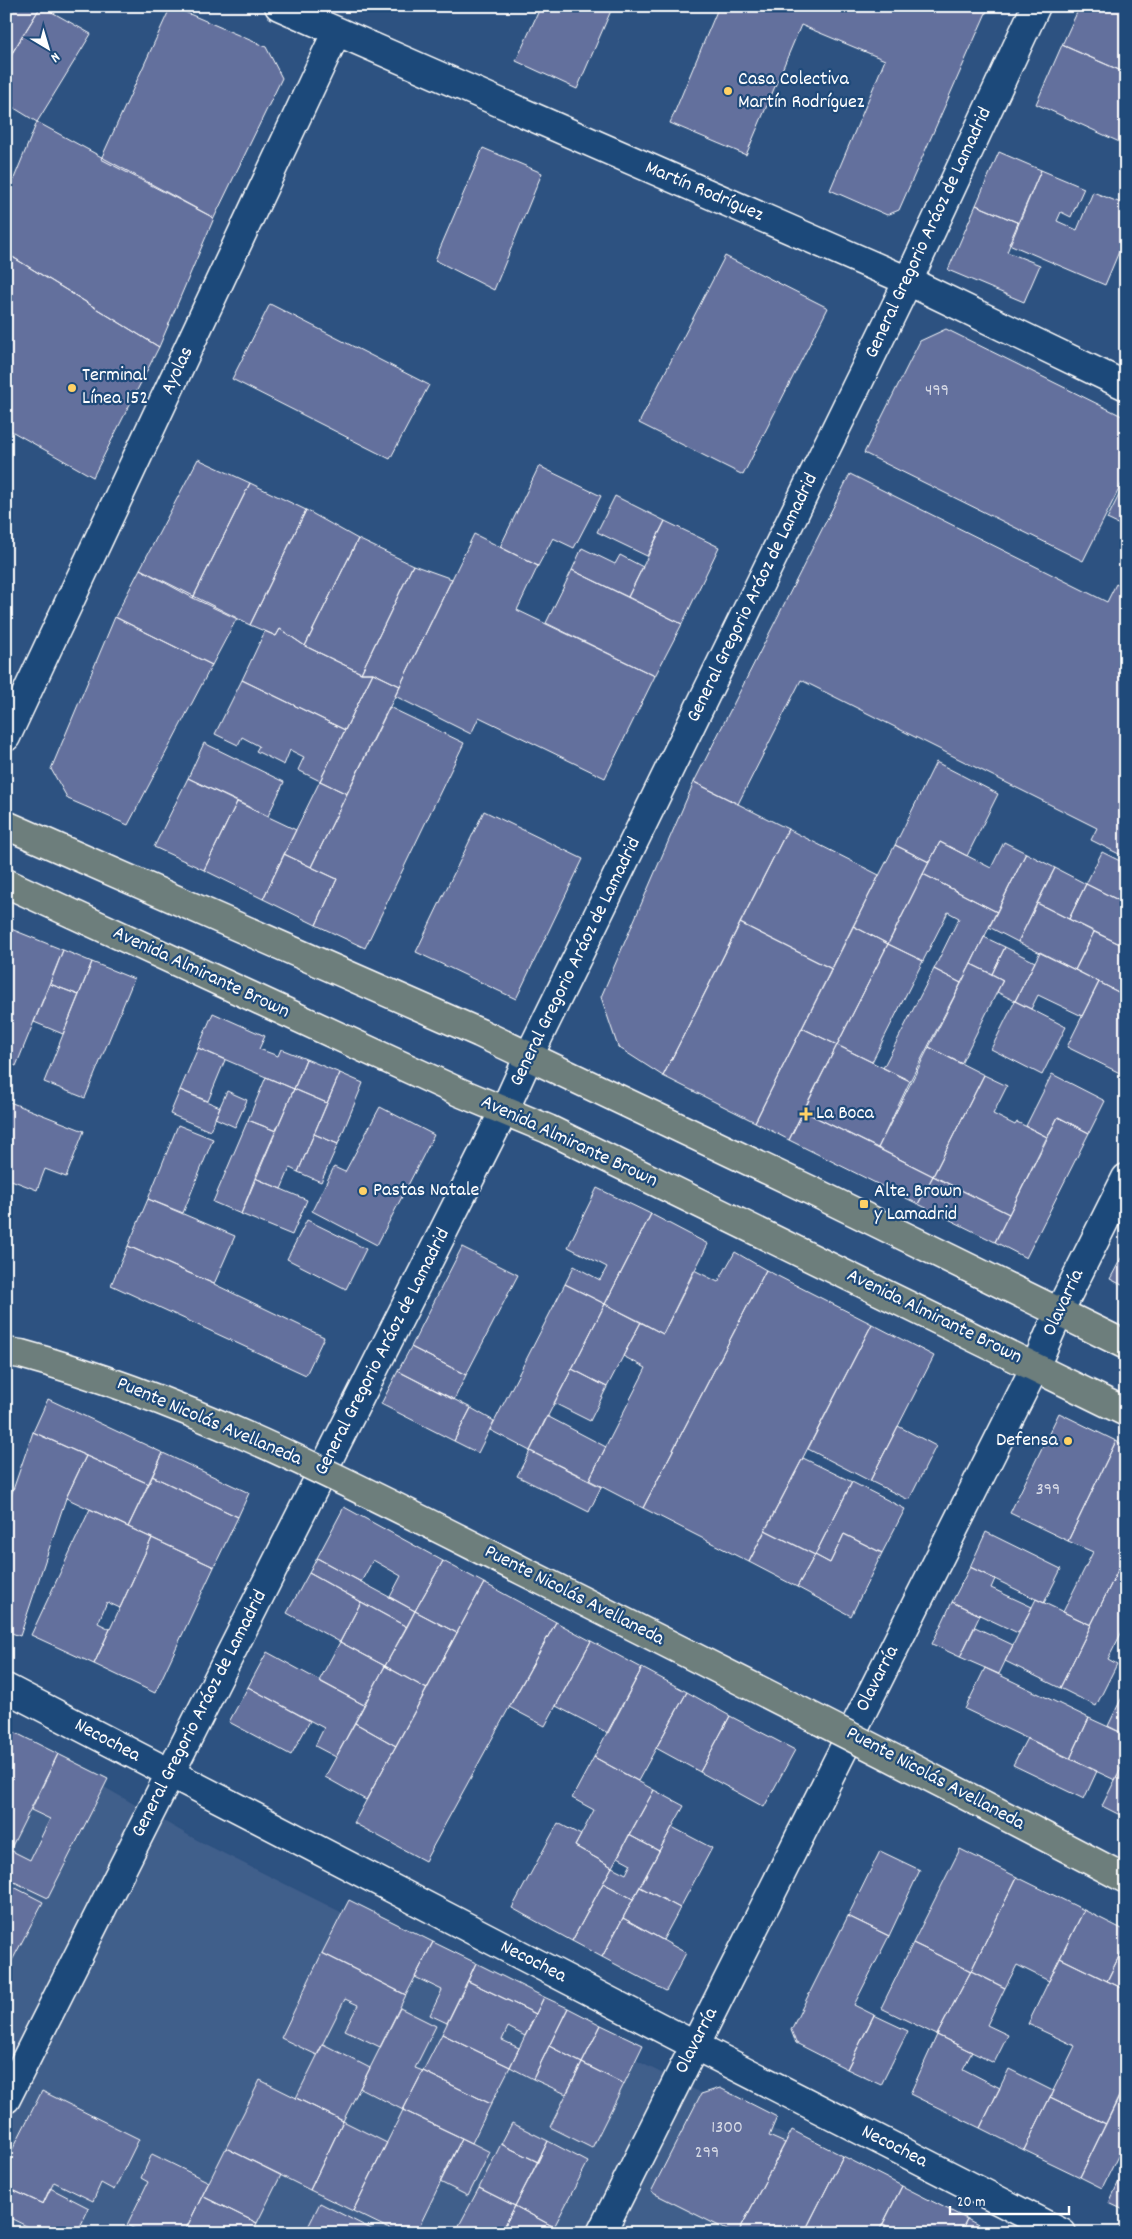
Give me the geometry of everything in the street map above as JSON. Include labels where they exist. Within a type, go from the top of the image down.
[{"type":"main road","points":[[6,825],[480,1033],[810,1190],[1126,1345]]},
{"type":"main road","name":"Avenida Almirante Brown","points":[[6,883],[504,1111],[548,1129],[1126,1412]]},
{"type":"main road","name":"Puente Nicolás Avellaneda","points":[[6,1352],[21,1354],[112,1381],[148,1394],[320,1469],[846,1732],[1126,1879]]},
{"type":"street","name":"Martín Rodríguez","points":[[279,6],[336,33],[908,281],[1126,386]]},
{"type":"street","name":"General Gregorio Aráoz de Lamadrid","points":[[6,2098],[504,1111],[529,1056],[908,281],[1036,6]]},
{"type":"street","name":"Ayolas","points":[[6,737],[336,33]]},
{"type":"street","name":"Olavarría","points":[[601,2233],[1035,1367],[1058,1312],[1126,1178]]},
{"type":"street","name":"Necochea","points":[[6,1688],[694,2045],[1062,2233]]},
{"type":"shaded area","points":[[6,1731],[195,1839],[980,2233],[6,2233]]},
{"type":"building","points":[[6,6],[41,6],[6,63]]},
{"type":"building","points":[[41,6],[91,34],[37,122],[6,103],[6,63]]},
{"type":"building","points":[[171,6],[266,47],[282,78],[214,218],[101,159]]},
{"type":"building","points":[[541,6],[613,6],[577,89],[516,61]]},
{"type":"building","name":"Casa Colectiva Martín Rodríguez","points":[[719,6],[989,6],[899,210],[887,215],[830,190],[885,60],[801,25],[746,155],[670,123]]},
{"type":"building","points":[[1080,6],[1126,6],[1126,73],[1062,45]]},
{"type":"building","points":[[1062,45],[1126,73],[1126,145],[1036,104]]},
{"type":"building","points":[[37,122],[214,218],[159,347],[6,253],[6,198]]},
{"type":"building","points":[[483,148],[542,173],[494,290],[435,260]]},
{"type":"building","points":[[999,152],[1041,170],[1019,223],[976,205]]},
{"type":"building","points":[[1041,170],[1084,188],[1071,217],[1061,212],[1057,221],[1077,230],[1093,192],[1126,205],[1126,235],[1105,285],[1009,244]]},
{"type":"building","points":[[976,205],[1019,223],[1007,252],[1040,265],[1024,302],[948,270]]},
{"type":"building","name":"Terminal Línea 152","points":[[6,253],[159,347],[93,477],[6,428]]},
{"type":"building","points":[[725,256],[828,308],[743,475],[639,423]]},
{"type":"building","points":[[270,304],[429,385],[390,459],[232,379]]},
{"type":"building","points":[[946,329],[1126,418],[1126,475],[1083,561],[864,453],[920,341]]},
{"type":"building","points":[[198,459],[250,483],[193,598],[140,569]]},
{"type":"building","points":[[539,466],[601,496],[574,548],[553,538],[538,566],[500,547]]},
{"type":"building","points":[[850,474],[1107,602],[1116,584],[1126,589],[1126,846],[1121,855],[1091,840],[1097,828],[801,680],[738,804],[694,782]]},
{"type":"building","points":[[1126,481],[1126,528],[1107,519]]},
{"type":"building","points":[[250,483],[306,510],[250,625],[193,598]]},
{"type":"building","points":[[615,496],[665,521],[647,556],[597,532]]},
{"type":"building","points":[[306,510],[358,539],[305,646],[280,629],[276,636],[250,625]]},
{"type":"building","points":[[665,521],[719,547],[682,624],[628,597]]},
{"type":"building","points":[[474,534],[538,566],[517,610],[655,676],[605,778],[479,717],[471,734],[395,696]]},
{"type":"building","points":[[358,539],[413,565],[361,673],[305,646]]},
{"type":"building","points":[[582,548],[615,564],[620,555],[643,567],[628,597],[572,570]]},
{"type":"building","points":[[413,565],[452,579],[400,686],[373,673],[361,673]]},
{"type":"building","points":[[140,569],[237,618],[212,665],[115,617]]},
{"type":"building","points":[[572,570],[682,624],[655,676],[546,623]]},
{"type":"building","points":[[115,617],[212,665],[128,825],[68,799],[51,769]]},
{"type":"building","points":[[280,629],[305,646],[361,673],[373,673],[345,730],[242,680],[265,631],[276,636]]},
{"type":"building","points":[[373,673],[400,686],[347,794],[320,781]]},
{"type":"building","points":[[242,680],[345,730],[320,781],[298,770],[304,757],[290,750],[284,765],[256,751],[259,746],[242,737],[238,745],[215,734]]},
{"type":"building","points":[[389,707],[464,743],[365,948],[316,925],[337,879],[311,867]]},
{"type":"building","points":[[204,743],[284,782],[268,816],[188,778]]},
{"type":"building","points":[[936,762],[998,794],[967,856],[940,842],[929,862],[895,845]]},
{"type":"building","points":[[188,778],[237,802],[204,870],[154,847]]},
{"type":"building","points":[[320,781],[347,794],[311,867],[284,854]]},
{"type":"building","points":[[694,782],[788,829],[663,1076],[618,1047],[601,997]]},
{"type":"building","points":[[237,802],[296,830],[263,899],[204,870]]},
{"type":"building","points":[[484,811],[583,859],[516,999],[416,952]]},
{"type":"building","points":[[788,829],[879,875],[832,969],[740,923]]},
{"type":"building","points":[[940,842],[991,868],[1004,842],[1026,853],[997,912],[923,874]]},
{"type":"building","points":[[895,845],[929,862],[888,944],[853,926]]},
{"type":"building","points":[[1102,852],[1126,864],[1126,904],[1086,884]]},
{"type":"building","points":[[1026,853],[1055,868],[1018,942],[989,927]]},
{"type":"building","points":[[284,854],[337,879],[316,925],[263,899]]},
{"type":"building","points":[[1055,868],[1086,884],[1069,919],[1037,903]]},
{"type":"building","points":[[923,874],[997,912],[961,983],[934,969],[959,918],[948,912],[923,961],[888,944]]},
{"type":"building","points":[[1086,884],[1126,904],[1126,947],[1069,919]]},
{"type":"building","points":[[1037,903],[1094,932],[1075,970],[1018,942]]},
{"type":"building","points":[[740,923],[832,969],[755,1122],[663,1076]]},
{"type":"building","points":[[853,926],[888,944],[837,1045],[802,1028]]},
{"type":"building","points":[[11,929],[63,950],[16,1066],[6,1062],[6,942]]},
{"type":"building","points":[[1094,932],[1126,947],[1126,996],[1075,970]]},
{"type":"building","points":[[984,937],[1005,947],[992,974],[971,964]]},
{"type":"building","points":[[888,944],[923,961],[872,1062],[837,1045]]},
{"type":"building","points":[[1005,947],[1035,962],[1015,1001],[997,992],[1003,980],[992,974]]},
{"type":"building","points":[[63,950],[92,962],[79,995],[50,984]]},
{"type":"building","points":[[1040,952],[1099,982],[1082,1016],[1038,995],[1031,1009],[1015,1001]]},
{"type":"building","points":[[92,962],[134,979],[85,1098],[44,1082]]},
{"type":"building","points":[[971,964],[1003,980],[961,1064],[929,1047]]},
{"type":"building","points":[[934,969],[961,983],[910,1081],[883,1068]]},
{"type":"building","points":[[1099,982],[1126,996],[1126,1076],[1067,1047]]},
{"type":"building","points":[[50,984],[79,995],[63,1034],[34,1022]]},
{"type":"building","points":[[1015,1001],[1066,1027],[1042,1075],[991,1049]]},
{"type":"building","points":[[213,1013],[265,1036],[259,1049],[278,1056],[281,1049],[306,1059],[294,1089],[198,1048]]},
{"type":"building","points":[[802,1028],[837,1045],[789,1140],[755,1122]]},
{"type":"building","points":[[837,1045],[910,1081],[878,1148],[803,1111]]},
{"type":"building","points":[[929,1047],[984,1075],[933,1176],[878,1148]]},
{"type":"building","points":[[198,1048],[225,1060],[208,1101],[180,1090]]},
{"type":"building","points":[[306,1059],[340,1073],[327,1103],[294,1089]]},
{"type":"building","points":[[340,1073],[363,1083],[338,1144],[314,1134]]},
{"type":"building","points":[[1052,1074],[1105,1101],[1089,1133],[1058,1117],[1047,1137],[1026,1126]]},
{"type":"building","points":[[984,1075],[1007,1086],[993,1114],[1015,1125],[1017,1122],[1047,1137],[1009,1214],[933,1176]]},
{"type":"building","points":[[266,1077],[294,1089],[276,1131],[248,1120]]},
{"type":"building","points":[[294,1089],[327,1103],[298,1172],[290,1168],[281,1189],[255,1178]]},
{"type":"building","points":[[180,1090],[220,1107],[210,1131],[170,1114]]},
{"type":"building","points":[[227,1091],[247,1100],[235,1127],[215,1118]]},
{"type":"building","points":[[7,1101],[84,1131],[66,1177],[45,1169],[37,1190],[6,1178]]},
{"type":"building","name":"Pastas Natale","points":[[380,1107],[434,1135],[377,1245],[312,1211],[334,1167],[345,1172]]},
{"type":"building","points":[[803,1111],[933,1176],[918,1204],[789,1140]]},
{"type":"building","points":[[1058,1117],[1089,1133],[1026,1258],[995,1242]]},
{"type":"building","points":[[248,1120],[276,1131],[241,1214],[213,1202]]},
{"type":"building","points":[[178,1125],[213,1139],[183,1213],[148,1199]]},
{"type":"building","points":[[314,1134],[338,1144],[321,1182],[298,1172]]},
{"type":"building","points":[[933,1176],[1009,1214],[995,1242],[918,1204]]},
{"type":"building","points":[[255,1178],[307,1200],[292,1235],[241,1214]]},
{"type":"building","points":[[597,1188],[651,1214],[605,1304],[565,1284],[574,1266],[600,1280],[607,1267],[568,1247]]},
{"type":"building","points":[[148,1199],[235,1236],[214,1284],[128,1246]]},
{"type":"building","points":[[651,1214],[708,1244],[663,1334],[605,1304]]},
{"type":"building","points":[[307,1220],[366,1249],[346,1289],[287,1259]]},
{"type":"building","points":[[128,1246],[214,1284],[324,1337],[306,1375],[111,1285]]},
{"type":"building","points":[[462,1247],[518,1275],[466,1375],[411,1347]]},
{"type":"building","points":[[1126,1249],[1126,1287],[1110,1279]]},
{"type":"building","points":[[735,1252],[766,1270],[643,1508],[589,1480],[646,1368],[623,1356],[641,1322],[663,1334],[694,1270],[718,1282]]},
{"type":"building","points":[[766,1270],[872,1324],[749,1562],[643,1508]]},
{"type":"building","points":[[565,1284],[605,1304],[530,1451],[490,1430]]},
{"type":"building","points":[[605,1304],[641,1322],[607,1387],[572,1369]]},
{"type":"building","points":[[872,1324],[934,1356],[870,1481],[808,1449]]},
{"type":"building","points":[[411,1347],[466,1375],[454,1400],[398,1371]]},
{"type":"building","points":[[572,1369],[607,1387],[590,1421],[554,1403]]},
{"type":"building","points":[[398,1371],[471,1408],[454,1441],[381,1404]]},
{"type":"building","points":[[48,1399],[163,1453],[149,1484],[33,1432]]},
{"type":"building","points":[[471,1408],[494,1421],[478,1453],[454,1441]]},
{"type":"building","points":[[1059,1413],[1116,1441],[1068,1541],[1010,1513]]},
{"type":"building","points":[[547,1416],[606,1447],[589,1480],[530,1451]]},
{"type":"building","points":[[898,1426],[936,1446],[909,1500],[870,1481]]},
{"type":"building","points":[[33,1432],[86,1456],[66,1498],[20,1636],[6,1631],[6,1510]]},
{"type":"building","points":[[1116,1441],[1126,1446],[1126,1554],[1091,1625],[1063,1612],[1093,1552],[1068,1541]]},
{"type":"building","points":[[530,1451],[601,1487],[589,1512],[517,1476]]},
{"type":"building","points":[[163,1453],[249,1493],[238,1517],[152,1476]]},
{"type":"building","points":[[86,1456],[149,1484],[128,1527],[66,1498]]},
{"type":"building","points":[[803,1458],[852,1482],[815,1555],[765,1530]]},
{"type":"building","points":[[152,1476],[238,1517],[214,1567],[128,1527]]},
{"type":"building","points":[[852,1482],[905,1509],[882,1553],[844,1534],[830,1563],[815,1555]]},
{"type":"building","points":[[344,1507],[443,1561],[415,1611],[390,1597],[401,1576],[373,1560],[361,1582],[317,1558]]},
{"type":"building","points":[[90,1509],[152,1538],[120,1608],[107,1602],[98,1623],[110,1629],[94,1664],[31,1635]]},
{"type":"building","points":[[765,1530],[815,1555],[797,1587],[749,1562]]},
{"type":"building","points":[[986,1532],[1061,1569],[1044,1603],[970,1567]]},
{"type":"building","points":[[844,1534],[882,1553],[851,1616],[797,1587],[815,1555],[830,1563]]},
{"type":"building","points":[[152,1538],[214,1567],[155,1693],[94,1664]]},
{"type":"building","points":[[317,1558],[415,1611],[407,1627],[309,1573]]},
{"type":"building","points":[[443,1561],[484,1583],[457,1633],[415,1611]]},
{"type":"building","points":[[1122,1562],[1126,1564],[1126,1624],[1108,1659],[1117,1664],[1096,1706],[1060,1688]]},
{"type":"building","points":[[970,1567],[995,1579],[991,1588],[1032,1607],[1018,1633],[952,1602]]},
{"type":"building","points":[[309,1573],[361,1602],[340,1642],[287,1613]]},
{"type":"building","points":[[484,1583],[556,1622],[425,1861],[354,1823]]},
{"type":"building","points":[[1036,1599],[1091,1625],[1060,1688],[1005,1661]]},
{"type":"building","points":[[361,1602],[407,1627],[385,1666],[340,1642]]},
{"type":"building","points":[[952,1602],[980,1615],[960,1657],[932,1644]]},
{"type":"building","points":[[415,1611],[457,1633],[427,1689],[385,1666]]},
{"type":"building","points":[[556,1622],[591,1641],[545,1726],[509,1707]]},
{"type":"building","points":[[975,1627],[1013,1645],[999,1674],[960,1657]]},
{"type":"building","points":[[591,1641],[642,1668],[608,1733],[556,1706]]},
{"type":"building","points":[[340,1642],[385,1666],[364,1705],[319,1681]]},
{"type":"building","points":[[267,1652],[364,1705],[336,1757],[315,1746],[324,1728],[248,1687]]},
{"type":"building","points":[[385,1666],[427,1689],[396,1746],[355,1723]]},
{"type":"building","points":[[642,1668],[687,1692],[638,1781],[594,1757]]},
{"type":"building","points":[[985,1668],[1089,1718],[1070,1759],[965,1709]]},
{"type":"building","points":[[248,1687],[310,1721],[291,1755],[229,1722]]},
{"type":"building","points":[[1126,1689],[1126,1735],[1108,1726]]},
{"type":"building","points":[[687,1692],[730,1716],[700,1772],[656,1748]]},
{"type":"building","points":[[730,1716],[795,1750],[764,1807],[700,1772]]},
{"type":"building","points":[[1089,1718],[1126,1735],[1126,1758],[1115,1780],[1070,1759]]},
{"type":"building","points":[[355,1723],[396,1746],[366,1800],[325,1777]]},
{"type":"building","points":[[6,1728],[58,1754],[6,1858]]},
{"type":"building","points":[[1027,1738],[1097,1771],[1084,1799],[1013,1765]]},
{"type":"building","points":[[58,1754],[108,1779],[48,1898],[6,1878],[6,1858],[10,1850],[30,1860],[50,1819],[31,1810]]},
{"type":"building","points":[[594,1757],[654,1790],[612,1867],[575,1846],[594,1810],[572,1798]]},
{"type":"building","points":[[1126,1758],[1126,1818],[1102,1806]]},
{"type":"building","points":[[654,1790],[684,1806],[659,1851],[629,1835]]},
{"type":"building","points":[[558,1823],[581,1835],[575,1846],[612,1867],[572,1941],[512,1908]]},
{"type":"building","points":[[672,1827],[712,1848],[680,1908],[640,1887]]},
{"type":"building","points":[[629,1835],[659,1851],[633,1899],[603,1883],[612,1867],[626,1874],[631,1864],[618,1857]]},
{"type":"building","points":[[960,1849],[1017,1877],[971,1971],[913,1943]]},
{"type":"building","points":[[880,1851],[920,1870],[889,1936],[848,1916]]},
{"type":"building","points":[[1017,1877],[1084,1910],[1049,1981],[1017,1965],[1005,1988],[971,1971]]},
{"type":"building","points":[[6,1883],[43,1902],[6,1972],[7,1904]]},
{"type":"building","points":[[603,1883],[633,1899],[602,1957],[572,1941]]},
{"type":"building","points":[[640,1887],[680,1908],[663,1940],[623,1918]]},
{"type":"building","points":[[349,1900],[433,1942],[406,1995],[322,1953]]},
{"type":"building","points":[[1084,1910],[1126,1931],[1126,1942],[1107,1981],[1060,1958]]},
{"type":"building","points":[[848,1916],[889,1936],[854,2005],[874,2015],[847,2069],[796,2043],[791,2030]]},
{"type":"building","points":[[623,1918],[686,1953],[666,1991],[602,1957]]},
{"type":"building","points":[[433,1942],[476,1963],[447,2023],[430,2015],[442,1990],[415,1977]]},
{"type":"building","points":[[1126,1942],[1126,1990],[1107,1981]]},
{"type":"building","points":[[913,1943],[971,1971],[937,2035],[881,2008]]},
{"type":"building","points":[[322,1953],[406,1995],[380,2047],[345,2030],[358,2005],[345,1999],[317,2055],[281,2038]]},
{"type":"building","points":[[1060,1958],[1126,1990],[1126,2083],[1106,2124],[1050,2097],[1075,2046],[1028,2024]]},
{"type":"building","points":[[476,1963],[544,1997],[536,2014],[468,1981]]},
{"type":"building","points":[[971,1971],[1005,1988],[987,2025],[1008,2035],[994,2063],[937,2035]]},
{"type":"building","points":[[468,1981],[536,2014],[525,2036],[508,2027],[502,2040],[519,2048],[510,2067],[442,2034]]},
{"type":"building","points":[[544,1997],[568,2008],[533,2079],[510,2067]]},
{"type":"building","points":[[400,2008],[436,2026],[415,2068],[423,2071],[403,2110],[360,2088]]},
{"type":"building","points":[[568,2008],[601,2025],[582,2063],[549,2046]]},
{"type":"building","points":[[874,2015],[908,2031],[881,2085],[847,2069]]},
{"type":"building","points":[[601,2025],[643,2045],[624,2084],[582,2063]]},
{"type":"building","points":[[442,2034],[510,2067],[491,2104],[423,2071]]},
{"type":"building","points":[[937,2035],[972,2052],[963,2069],[1000,2088],[980,2128],[910,2094]]},
{"type":"building","points":[[323,2044],[370,2068],[343,2121],[296,2098]]},
{"type":"building","points":[[549,2046],[582,2063],[566,2094],[533,2079]]},
{"type":"building","points":[[582,2063],[624,2084],[592,2148],[550,2127]]},
{"type":"building","points":[[1009,2069],[1053,2091],[1024,2150],[980,2128]]},
{"type":"building","points":[[423,2071],[491,2104],[472,2143],[403,2110]]},
{"type":"building","points":[[260,2080],[343,2121],[310,2190],[226,2148]]},
{"type":"building","points":[[720,2088],[777,2117],[769,2136],[785,2143],[738,2233],[733,2233],[651,2192],[701,2094]]},
{"type":"building","points":[[42,2091],[139,2139],[114,2190],[101,2183],[93,2201],[54,2182],[43,2204],[6,2187],[6,2162]]},
{"type":"building","points":[[1120,2094],[1126,2097],[1126,2140],[1102,2188],[1080,2177]]},
{"type":"building","points":[[1050,2097],[1106,2124],[1080,2177],[1024,2150]]},
{"type":"building","points":[[403,2110],[462,2138],[416,2233],[398,2233],[353,2211]]},
{"type":"building","points":[[343,2121],[387,2143],[353,2211],[310,2190]]},
{"type":"building","points":[[512,2123],[548,2141],[538,2162],[501,2144]]},
{"type":"building","points":[[792,2130],[843,2156],[804,2233],[738,2233]]},
{"type":"building","points":[[462,2138],[490,2152],[468,2196],[440,2182]]},
{"type":"building","points":[[548,2141],[588,2162],[554,2227],[515,2206]]},
{"type":"building","points":[[501,2144],[538,2162],[515,2206],[479,2188]]},
{"type":"building","points":[[226,2148],[281,2175],[257,2223],[202,2196]]},
{"type":"building","points":[[152,2154],[209,2182],[184,2233],[143,2233],[127,2225],[148,2182],[141,2178]]},
{"type":"building","points":[[843,2156],[902,2186],[878,2233],[804,2233]]},
{"type":"building","points":[[1126,2168],[1126,2211],[1109,2203]]},
{"type":"building","points":[[902,2186],[967,2219],[960,2233],[900,2233],[883,2224]]},
{"type":"building","points":[[6,2187],[43,2204],[50,2188],[89,2208],[77,2233],[41,2233],[6,2216]]},
{"type":"building","points":[[479,2188],[515,2206],[501,2233],[455,2233]]},
{"type":"building","points":[[202,2196],[257,2223],[252,2233],[184,2233]]},
{"type":"building","points":[[320,2203],[379,2233],[306,2231]]},
{"type":"building","points":[[515,2206],[554,2227],[551,2233],[501,2233]]},
{"type":"building","points":[[967,2219],[993,2233],[960,2233]]},
{"type":"building","points":[[6,2224],[26,2233],[6,2233]]},
{"type":"building","points":[[883,2224],[900,2233],[878,2233]]},
{"type":"place","name":"Casa Colectiva Martín Rodríguez","points":[[728,91]]},
{"type":"place","name":"Terminal Línea 152","points":[[72,388]]},
{"type":"place","name":"La Boca","points":[[806,1114]]},
{"type":"place","name":"Pastas Natale","points":[[363,1191]]},
{"type":"place","name":"Alte. Brown y Lamadrid","points":[[864,1204]]},
{"type":"place","name":"Defensa","points":[[1068,1441]]}]
